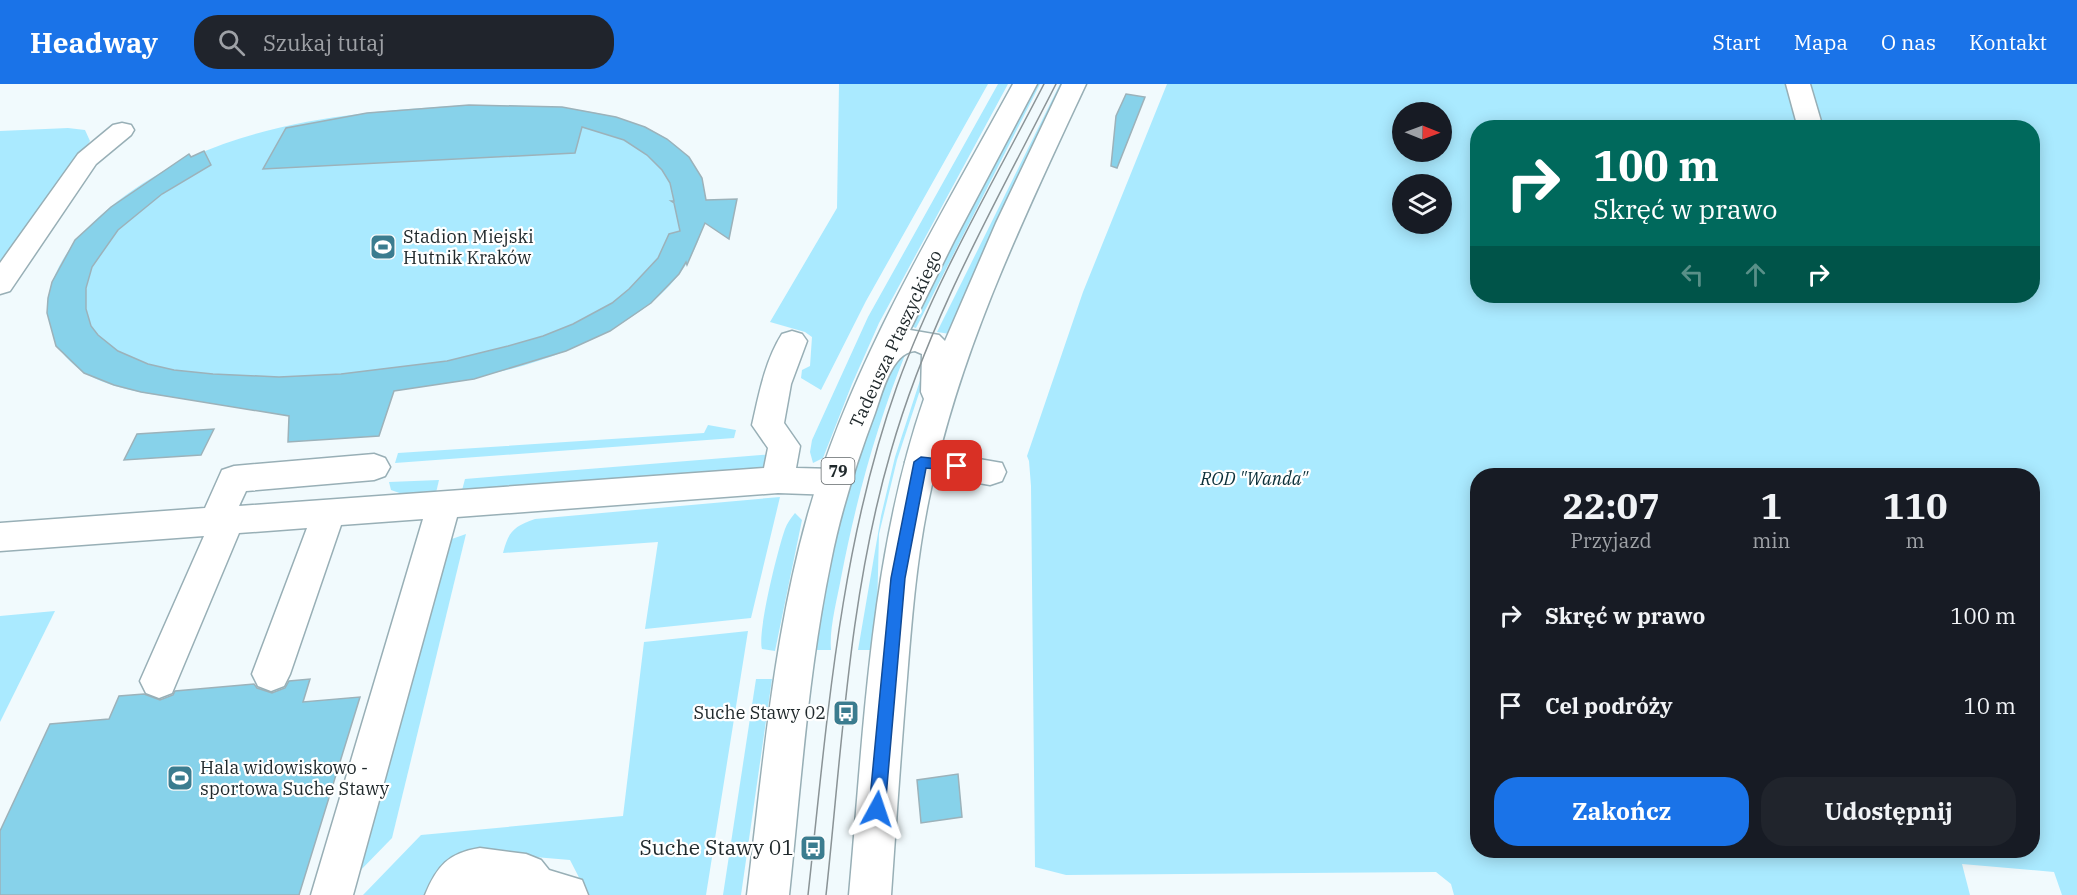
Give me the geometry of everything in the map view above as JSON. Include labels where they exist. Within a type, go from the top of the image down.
[{"type":"main road","name":"Tadeusza Ptaszyckiego","points":[[768,895],[800,641],[818,542],[835,482],[883,359],[906,309],[1025,84]]},
{"type":"main road","points":[[870,895],[898,578],[921,462],[934,415],[1011,219],[1074,84]]},
{"type":"main road","points":[[1798,84],[1809,120]]},
{"type":"main road","points":[[0,284],[87,159],[122,130]]},
{"type":"main road","points":[[883,359],[892,348],[905,341],[922,340],[933,344],[937,352],[934,415]]},
{"type":"main road","points":[[778,480],[784,447],[768,426],[776,384],[792,341]]},
{"type":"main road","points":[[921,462],[990,471]]},
{"type":"main road","points":[[159,681],[222,521],[234,479],[374,467]]},
{"type":"main road","points":[[0,537],[778,480],[835,482]]},
{"type":"main road","points":[[332,895],[444,505]]},
{"type":"main road","points":[[271,674],[329,513]]},
{"type":"main road","points":[[446,894],[464,890],[533,894]]},
{"type":"green space","points":[[839,84],[988,84],[866,301],[821,390],[801,378],[802,370],[810,366],[812,337],[805,332],[770,322],[837,208]]},
{"type":"green space","points":[[998,84],[1008,84],[879,323],[823,458],[813,463],[810,452],[812,440],[868,317]]},
{"type":"green space","points":[[1036,84],[1040,84],[916,328],[910,326],[921,304]]},
{"type":"green space","points":[[1060,84],[1064,84],[950,334],[937,332]]},
{"type":"green space","name":"ROD \"Wanda\"","points":[[1167,84],[2077,84],[2077,895],[2062,895],[2054,872],[1962,864],[1970,895],[1454,895],[1451,884],[1436,872],[1066,875],[1035,867],[1029,461],[1027,456],[1083,292]]},
{"type":"green space","name":"Stadion Miejski Hutnik Kraków","points":[[469,105],[558,108],[602,114],[644,127],[673,143],[692,163],[703,185],[705,209],[701,234],[690,259],[673,282],[632,317],[568,350],[516,368],[463,379],[410,386],[205,401],[125,389],[109,384],[94,378],[70,362],[57,345],[50,324],[49,296],[57,270],[73,245],[93,222],[118,201],[169,168],[226,143],[294,124],[364,113]]},
{"type":"green space","points":[[68,128],[85,130],[90,141],[0,270],[0,131]]},
{"type":"green space","points":[[907,350],[886,405],[861,491],[834,614],[831,650],[812,650],[840,508],[883,388],[897,357]]},
{"type":"green space","points":[[927,359],[927,369],[897,460],[879,534],[876,650],[858,650],[881,516],[895,457]]},
{"type":"green space","points":[[708,425],[736,430],[734,438],[395,463],[398,453],[704,433]]},
{"type":"green space","points":[[773,454],[768,468],[461,494],[465,479]]},
{"type":"green space","points":[[439,480],[435,497],[408,496],[391,490],[389,482]]},
{"type":"green space","points":[[780,497],[751,618],[645,629],[658,542],[503,553],[513,531],[535,519]]},
{"type":"green space","points":[[795,513],[802,520],[775,651],[762,649],[762,626],[773,571],[785,529]]},
{"type":"green space","points":[[466,534],[392,838],[354,877],[449,540]]},
{"type":"green space","points":[[55,611],[0,722],[0,616]]},
{"type":"green space","points":[[748,631],[706,895],[588,895],[570,860],[465,851],[431,895],[363,895],[421,835],[623,816],[644,642]]},
{"type":"green space","points":[[756,679],[772,679],[741,895],[723,895]]},
{"type":"building","points":[[1126,94],[1145,97],[1117,168],[1111,166],[1116,116]]},
{"type":"building","points":[[469,105],[562,107],[616,117],[645,127],[667,139],[689,157],[702,178],[706,200],[737,199],[729,239],[705,223],[687,265],[686,262],[679,274],[651,303],[610,331],[566,351],[474,379],[394,391],[379,436],[288,442],[289,416],[141,392],[114,385],[84,373],[56,346],[47,313],[48,298],[52,282],[75,240],[111,207],[189,154],[191,157],[204,151],[211,165],[162,194],[118,230],[92,267],[86,288],[86,309],[91,326],[98,335],[118,351],[148,364],[174,370],[279,377],[341,374],[447,361],[508,346],[573,324],[612,303],[629,289],[658,258],[669,234],[680,231],[674,203],[671,201],[674,201],[670,183],[662,170],[647,155],[624,140],[582,127],[575,153],[263,169],[286,128],[367,113]]},
{"type":"building","points":[[214,429],[201,455],[124,460],[137,434]]},
{"type":"building","name":"Hala widowiskowo - sportowa Suche Stawy","points":[[310,679],[303,702],[360,697],[299,895],[0,895],[0,831],[50,724],[109,719],[119,696],[144,694],[160,700],[173,695],[175,691],[254,684],[257,688],[272,693],[285,688],[289,681]]},
{"type":"building","points":[[958,774],[962,817],[921,823],[917,780]]},
{"type":"tram line","points":[[808,895],[838,638],[861,510],[877,448],[897,386],[929,308],[1044,84]]},
{"type":"tram line","points":[[826,895],[856,616],[865,560],[891,451],[906,403],[943,309],[1056,84]]},
{"type":"place","name":"Stadion Miejski Hutnik Kraków","points":[[383,247]]},
{"type":"place","name":"Suche Stawy 02","points":[[846,713]]},
{"type":"place","name":"Hala widowiskowo - sportowa Suche Stawy","points":[[180,778]]},
{"type":"place","name":"Suche Stawy 01","points":[[813,848]]},
{"type":"route","points":[[877,809],[898,578],[916,483],[921,462],[957,466]]}]
